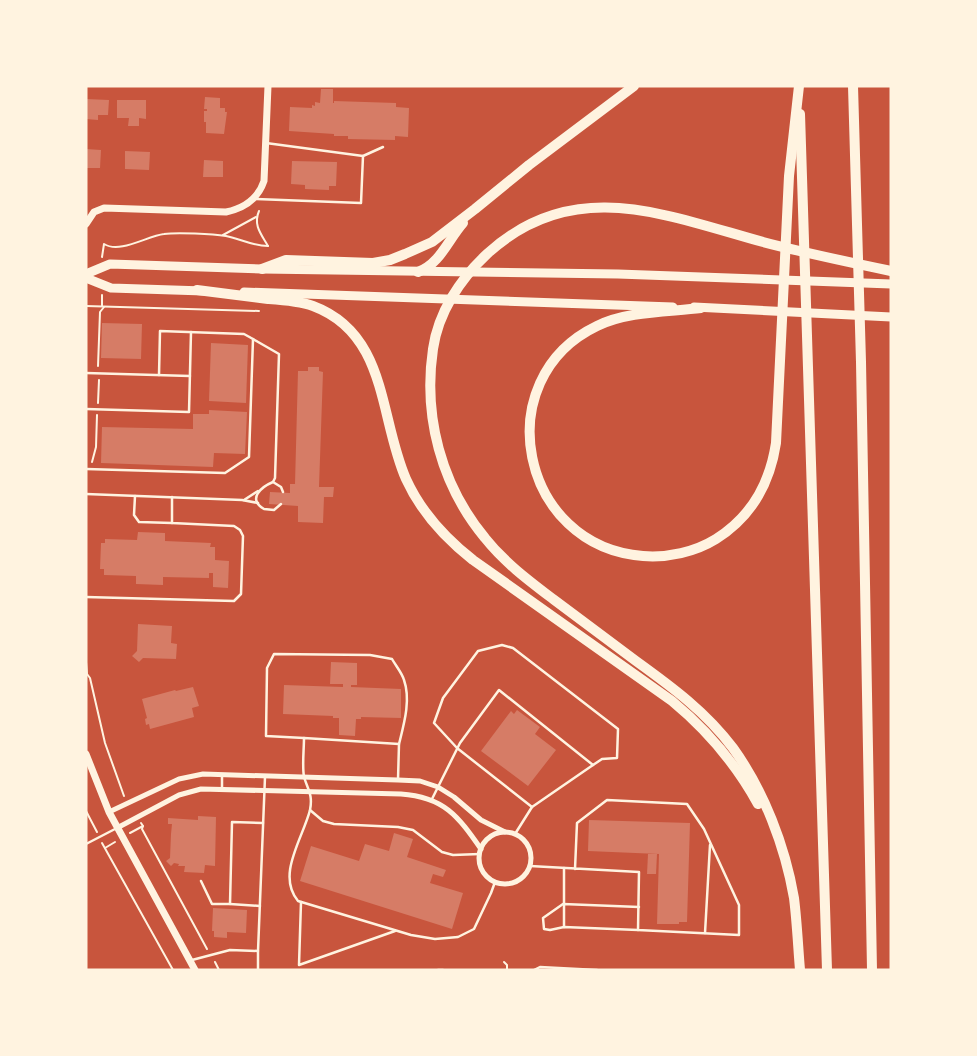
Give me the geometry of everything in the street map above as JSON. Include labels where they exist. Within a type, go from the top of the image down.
[{"type":"highway","points":[[262,269],[286,260],[373,262],[390,260],[432,242],[529,165],[634,86]]},
{"type":"highway","points":[[701,308],[631,316],[598,325],[588,330],[568,345],[555,360],[544,377],[534,401],[530,427],[531,454],[539,482],[552,506],[568,524],[587,538],[605,547],[636,556],[662,556],[682,553],[700,547],[734,526],[748,511],[760,494],[771,469],[776,443],[791,146],[799,86]]},
{"type":"highway","points":[[799,86],[827,970]]},
{"type":"highway","points":[[853,86],[861,362],[872,970]]},
{"type":"highway","points":[[800,970],[794,898],[775,830],[756,785],[732,748],[712,723],[679,693],[521,574],[498,553],[473,523],[453,489],[439,452],[434,432],[430,393],[434,342],[449,302],[463,280],[491,250],[522,228],[549,216],[578,209],[596,207],[631,208],[800,251],[891,271]]},
{"type":"highway","points":[[418,272],[429,268],[438,259],[454,234],[475,209]]},
{"type":"highway","points":[[196,290],[302,303],[327,313],[348,329],[361,344],[373,365],[401,466],[413,493],[429,518],[449,541],[473,560],[672,702],[702,728],[718,744],[745,782],[766,818],[782,854]]},
{"type":"main road","points":[[86,274],[110,264],[262,269],[618,274],[891,284]]},
{"type":"main road","points":[[86,278],[111,288],[701,308],[891,317]]},
{"type":"street","points":[[86,224],[94,212],[104,208],[226,212],[244,206],[254,199],[264,180],[268,86]]},
{"type":"street","points":[[86,754],[117,828],[195,970]]},
{"type":"street","points":[[109,812],[180,779],[203,774],[265,774],[420,782],[438,787],[454,797],[481,820],[505,832],[515,834],[527,844],[531,858],[530,866],[522,878],[516,882],[502,884],[495,882],[483,871],[480,864],[480,852],[485,842],[491,836],[505,832]]},
{"type":"street","points":[[117,828],[186,792],[201,789],[264,789],[401,794],[432,799],[449,811],[468,830],[480,852]]},
{"type":"lane","points":[[266,142],[363,156],[383,147]]},
{"type":"lane","points":[[254,199],[361,203],[363,156]]},
{"type":"lane","points":[[159,375],[160,331],[244,334],[279,354],[275,478],[272,482],[242,500]]},
{"type":"lane","points":[[86,409],[189,412],[191,332]]},
{"type":"lane","points":[[88,470],[225,472],[249,457],[253,339]]},
{"type":"lane","points":[[86,373],[190,376]]},
{"type":"lane","points":[[272,482],[281,487],[283,492]]},
{"type":"lane","points":[[258,491],[256,500],[260,507],[274,510],[281,504]]},
{"type":"lane","points":[[86,494],[242,500],[258,503]]},
{"type":"lane","points":[[86,597],[234,600],[241,594],[243,536],[240,530],[234,526],[139,522],[134,515],[135,496]]},
{"type":"lane","points":[[172,497],[172,523]]},
{"type":"lane","points":[[515,834],[532,806],[602,759],[616,758],[618,729],[513,648],[502,645],[478,652],[443,698],[434,723],[457,748],[532,806]]},
{"type":"lane","points":[[398,780],[399,744],[405,720],[407,696],[404,679],[392,659],[370,655],[274,654],[267,668],[266,736],[399,744]]},
{"type":"lane","points":[[432,799],[457,748],[499,690],[593,765]]},
{"type":"lane","points":[[304,738],[304,776],[310,791],[310,810],[293,857],[290,877],[292,893],[301,902],[396,930],[435,939],[458,937],[474,929],[495,882]]},
{"type":"lane","points":[[222,773],[222,788]]},
{"type":"lane","points":[[258,970],[265,774]]},
{"type":"lane","points":[[575,869],[577,823],[607,800],[687,804],[704,829],[739,906],[739,935],[564,927],[550,930],[544,929],[543,918],[546,914],[563,904],[639,907]]},
{"type":"lane","points":[[310,810],[323,820],[334,824],[398,827],[412,830],[442,852],[453,855],[480,852]]},
{"type":"lane","points":[[230,904],[232,822],[263,823]]},
{"type":"lane","points":[[86,844],[117,828]]},
{"type":"lane","points":[[705,933],[710,843]]},
{"type":"lane","points":[[530,866],[639,872],[638,930]]},
{"type":"lane","points":[[564,868],[564,927]]},
{"type":"lane","points":[[201,881],[212,904],[260,906]]},
{"type":"lane","points":[[301,902],[299,965],[396,930]]},
{"type":"lane","points":[[190,960],[230,950],[258,951]]},
{"type":"lane","points":[[534,970],[540,967],[596,970]]},
{"type":"path","points":[[102,245],[125,245],[164,234],[221,236],[255,246],[268,246],[256,226],[258,211]]},
{"type":"path","points":[[221,236],[256,217]]},
{"type":"path","points":[[86,306],[259,312]]},
{"type":"path","points":[[88,470],[96,446],[100,312],[104,307]]},
{"type":"path","points":[[86,662],[87,674],[90,678],[100,726],[123,794]]},
{"type":"path","points":[[86,811],[94,827]]},
{"type":"path","points":[[140,827],[143,826],[142,829],[219,970]]},
{"type":"path","points":[[102,842],[172,970]]},
{"type":"path","points":[[105,848],[109,845]]},
{"type":"path","points":[[504,962],[507,966]]},
{"type":"path","points":[[507,970],[510,962]]},
{"type":"building","points":[[321,89],[333,89],[333,103],[334,101],[396,103],[396,107],[409,108],[408,137],[395,136],[395,140],[348,139],[348,136],[334,136],[334,134],[289,131],[290,107],[312,108],[312,105],[315,106],[315,102],[320,103]]},
{"type":"building","points":[[205,97],[220,98],[220,108],[225,108],[225,112],[227,112],[224,134],[206,133],[206,122],[204,122],[204,111],[207,111],[207,109],[204,109]]},
{"type":"building","points":[[86,99],[109,100],[108,115],[98,115],[98,120],[86,119]]},
{"type":"building","points":[[117,100],[146,100],[146,119],[139,118],[139,126],[128,126],[129,118],[117,118]]},
{"type":"building","points":[[86,149],[101,150],[100,168],[86,168]]},
{"type":"building","points":[[125,151],[150,152],[149,170],[125,169]]},
{"type":"building","points":[[204,160],[223,161],[223,177],[203,177]]},
{"type":"building","points":[[292,161],[337,162],[336,186],[329,186],[329,190],[305,189],[305,185],[291,184]]},
{"type":"building","points":[[102,323],[142,324],[141,359],[101,358]]},
{"type":"building","points":[[211,343],[248,345],[246,403],[209,401]]},
{"type":"building","points":[[308,367],[319,367],[319,371],[323,372],[319,487],[334,487],[333,497],[324,497],[323,523],[298,522],[298,506],[269,504],[270,492],[290,493],[290,484],[295,484],[298,371],[308,371]]},
{"type":"building","points":[[209,410],[247,412],[245,454],[214,453],[213,467],[101,463],[102,427],[193,429],[193,414],[209,414]]},
{"type":"building","points":[[138,532],[165,533],[165,541],[211,543],[210,547],[215,547],[215,560],[229,561],[228,588],[213,587],[213,573],[209,573],[209,578],[163,577],[163,585],[136,584],[136,576],[104,575],[104,569],[100,569],[101,543],[105,543],[105,539],[137,540]]},
{"type":"building","points":[[138,624],[172,626],[171,643],[177,644],[176,659],[143,658],[139,662],[132,656],[137,651]]},
{"type":"building","points":[[331,662],[357,663],[357,685],[351,685],[351,687],[401,689],[401,718],[361,717],[361,719],[356,719],[355,736],[339,735],[339,718],[333,718],[333,716],[283,714],[284,685],[343,687],[343,684],[330,684]]},
{"type":"building","points":[[193,687],[199,706],[192,708],[194,717],[150,729],[149,724],[146,725],[145,719],[147,718],[142,699]]},
{"type":"building","points":[[517,710],[540,727],[535,734],[556,750],[528,786],[481,751],[511,711],[514,714]]},
{"type":"building","points":[[198,816],[216,817],[215,866],[205,865],[204,873],[184,872],[185,866],[178,866],[179,864],[174,863],[171,866],[166,861],[170,858],[172,824],[168,824],[168,818],[198,820]]},
{"type":"building","points":[[589,820],[690,823],[687,922],[657,924],[659,854],[588,851]]},
{"type":"building","points":[[394,833],[413,839],[407,857],[446,870],[443,877],[433,874],[430,883],[463,893],[452,929],[300,881],[311,846],[359,861],[365,844],[389,851]]},
{"type":"building","points":[[648,854],[657,854],[656,874],[647,874]]},
{"type":"building","points":[[213,908],[247,910],[246,933],[227,932],[227,938],[214,937],[214,931],[212,931]]}]
